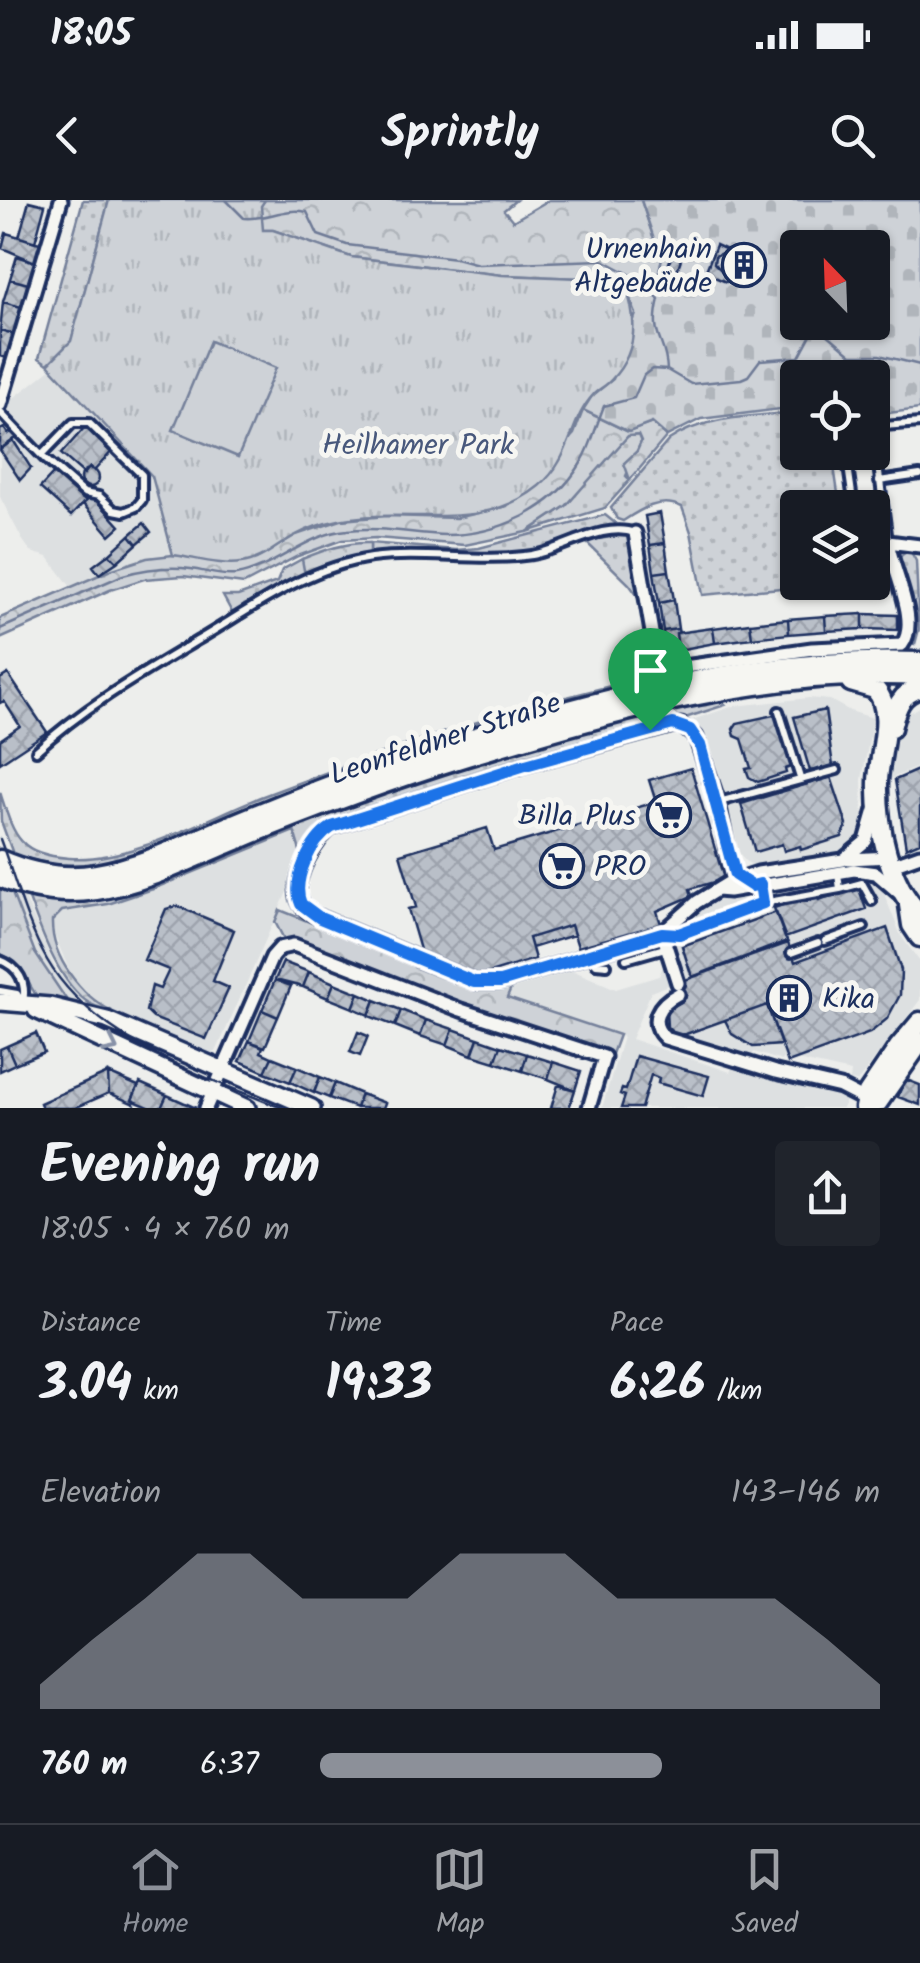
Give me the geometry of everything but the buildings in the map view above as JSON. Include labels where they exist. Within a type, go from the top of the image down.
[{"type":"main road","points":[[913,662],[920,644]]},
{"type":"main road","name":"Leonfeldner Straße","points":[[0,860],[54,875],[84,876],[115,870],[333,784],[586,707],[744,672],[828,663],[913,662]]},
{"type":"main road","name":"Leonfeldner Straße","points":[[0,877],[44,890],[106,888],[463,757],[663,704],[816,678],[920,676]]},
{"type":"main road","points":[[816,678],[864,684],[878,692],[886,706],[878,791],[891,861],[912,907],[912,926],[920,937]]},
{"type":"main road","points":[[881,752],[900,700],[920,688]]},
{"type":"main road","points":[[0,1002],[66,1009],[107,1020],[312,1108]]},
{"type":"main road","points":[[23,1004],[209,1100],[247,1108]]},
{"type":"main road","points":[[920,1022],[868,1094],[867,1105],[878,1102],[920,1042]]},
{"type":"street","points":[[0,409],[61,200]]},
{"type":"street","points":[[635,533],[660,666],[670,669],[812,649],[902,646],[910,636],[910,610],[890,552]]},
{"type":"street","points":[[890,542],[920,546]]},
{"type":"street","points":[[739,879],[732,869],[718,802],[696,737],[681,725],[662,726],[470,782],[332,827],[315,844],[298,882],[298,897],[307,910],[474,982],[500,982],[662,933],[697,902],[739,879],[757,881],[838,873],[920,854]]},
{"type":"street","points":[[843,860],[866,840],[878,791]]},
{"type":"street","points":[[730,852],[757,881]]},
{"type":"street","points":[[717,890],[729,891],[843,860],[891,861]]},
{"type":"street","points":[[854,870],[876,873],[912,907]]},
{"type":"street","points":[[662,933],[678,988],[657,1012],[658,1029],[665,1038],[776,1072],[840,1086],[867,1105]]},
{"type":"street","points":[[209,1100],[272,957],[280,948],[302,946],[452,1006],[604,1056],[589,1108]]},
{"type":"lane","points":[[0,409],[42,456],[84,493],[99,496],[114,510],[124,512],[136,508],[142,500],[142,475],[89,423],[73,423],[42,456]]},
{"type":"lane","points":[[890,426],[920,423]]},
{"type":"lane","points":[[878,470],[880,490]]},
{"type":"lane","points":[[879,481],[920,475]]},
{"type":"lane","points":[[36,751],[77,716],[128,682],[318,572],[380,557],[531,555],[622,530],[635,533]]},
{"type":"lane","points":[[779,711],[800,778]]},
{"type":"lane","points":[[718,802],[837,770]]},
{"type":"lane","points":[[838,873],[840,889]]},
{"type":"lane","points":[[757,881],[763,903]]},
{"type":"lane","points":[[662,933],[679,934],[763,903],[862,883],[872,900]]},
{"type":"lane","points":[[792,952],[864,926]]},
{"type":"lane","points":[[626,960],[666,947]]},
{"type":"lane","points":[[592,954],[596,964],[608,965]]},
{"type":"lane","points":[[0,960],[22,978],[23,1004]]},
{"type":"lane","points":[[0,991],[16,994],[23,1004]]},
{"type":"shaded area","points":[[52,368],[152,476],[173,555],[147,558],[71,587],[48,557],[31,552],[22,539],[0,497],[0,413]]},
{"type":"shaded area","points":[[809,698],[830,700],[873,718],[862,779],[862,841],[847,854],[754,866],[735,847],[703,739],[686,722],[734,706]]},
{"type":"shaded area","points":[[920,707],[920,766],[890,779],[901,717]]},
{"type":"shaded area","points":[[294,830],[302,858],[216,1052],[209,1053],[102,1006],[72,977],[52,929],[52,921],[62,911],[108,904],[153,889]]},
{"type":"shaded area","points":[[859,877],[872,879],[882,889],[901,936],[920,962],[920,1000],[857,1082],[850,1081],[851,1072],[784,1057],[782,1061],[754,1052],[751,1059],[670,1031],[665,1013],[672,1005],[686,1000],[672,937],[699,910],[722,899]]},
{"type":"shaded area","points":[[12,893],[24,896],[56,970],[90,1009],[70,1005],[47,975]]},
{"type":"shaded area","points":[[665,961],[673,983],[651,992],[631,1039],[730,1072],[733,1066],[844,1096],[847,1099],[842,1108],[602,1108],[623,1037],[507,998],[513,984],[567,968],[616,989],[659,976]]},
{"type":"green space","points":[[83,200],[109,200],[71,342],[48,364],[39,358]]},
{"type":"green space","name":"Heilhamer Park","points":[[109,200],[265,200],[261,206],[263,230],[351,257],[502,275],[606,279],[626,288],[633,324],[630,348],[620,370],[585,405],[550,475],[516,501],[468,515],[333,521],[306,530],[249,562],[216,563],[173,555],[152,476],[48,364],[71,341]]},
{"type":"green space","points":[[265,200],[516,200],[504,210],[513,221],[549,200],[641,200],[655,242],[663,253],[659,272],[626,288],[606,279],[502,275],[351,257],[273,230],[240,230]]},
{"type":"green space","points":[[641,200],[920,200],[920,409],[890,413],[890,360],[780,360],[780,409],[701,419],[667,436],[652,423],[629,432],[583,410],[592,396],[613,379],[636,314],[626,288],[659,272],[663,253],[655,242]]},
{"type":"green space","points":[[210,341],[276,368],[238,457],[173,430]]},
{"type":"green space","points":[[583,410],[628,432],[652,423],[667,436],[630,480],[624,463],[641,442],[638,435],[628,436],[566,506],[527,532],[465,545],[376,538],[342,540],[298,556],[244,584],[183,576],[144,579],[0,639],[0,618],[147,558],[173,555],[256,559],[296,535],[341,520],[387,516],[457,518],[507,506],[574,434]]},
{"type":"green space","points":[[780,413],[780,470],[835,470],[837,490],[780,490],[780,588],[703,595],[682,507],[658,504],[623,521],[617,519],[611,508],[669,440],[714,421]]},
{"type":"green space","points":[[639,435],[641,442],[626,476],[630,480],[605,508],[527,532],[566,506],[628,436]]},
{"type":"green space","points":[[605,515],[616,529],[528,553],[370,555],[370,543],[456,550],[479,548]]},
{"type":"green space","points":[[631,534],[642,602],[585,541]]},
{"type":"green space","points":[[370,543],[370,555],[308,573],[304,570],[302,559],[344,545]]},
{"type":"green space","points":[[911,552],[916,561],[919,629],[915,644],[913,613],[898,564],[898,558]]},
{"type":"green space","points":[[302,559],[308,573],[234,616],[223,596],[238,596],[277,582],[282,570]]},
{"type":"green space","points":[[715,669],[116,861],[64,865],[13,854],[1,821],[0,792],[15,831],[28,847],[69,858],[117,854],[168,837],[263,796],[451,730],[622,683]]},
{"type":"green space","points":[[721,702],[725,705],[679,720],[560,748],[347,814],[318,828],[302,858],[294,831],[153,889],[150,883],[318,816],[489,758],[633,718]]},
{"type":"green space","points":[[150,883],[153,889],[108,904],[62,911],[52,921],[57,948],[70,974],[89,996],[112,1011],[91,1004],[59,969],[28,896],[85,900]]},
{"type":"green space","points":[[0,888],[12,893],[35,953],[70,1005],[37,996],[18,966],[0,954]]},
{"type":"green space","points":[[280,910],[451,981],[487,988],[513,984],[507,998],[619,1035],[612,1054],[441,998],[299,939],[284,939],[275,922]]},
{"type":"waterway","points":[[226,200],[244,218],[307,212],[318,235],[347,245],[478,264],[603,260],[637,278],[659,299],[657,331],[667,370]]},
{"type":"waterway","points":[[0,629],[140,571],[182,568],[236,575],[332,533],[373,529],[466,534],[505,524],[556,494],[581,463],[604,406],[634,398],[644,375],[652,369],[667,370],[691,384],[741,379],[760,360],[799,357],[813,331],[820,328],[852,355],[879,355],[920,365]]},
{"type":"tram line","points":[[0,839],[47,960],[67,988],[92,1012],[151,1052],[282,1108]]},
{"type":"place","name":"Urnenhain Altgebäude","points":[[744,265]]},
{"type":"place","name":"Billa Plus","points":[[669,815]]},
{"type":"place","name":"PRO","points":[[562,866]]},
{"type":"place","name":"Kika","points":[[789,998]]},
{"type":"route","points":[[681,725],[696,737],[718,802],[732,869],[739,879],[752,886],[760,884],[763,903],[679,934],[662,933],[486,983],[474,982],[320,918],[301,904],[298,882],[315,844],[332,827],[650,730],[681,725]]}]
